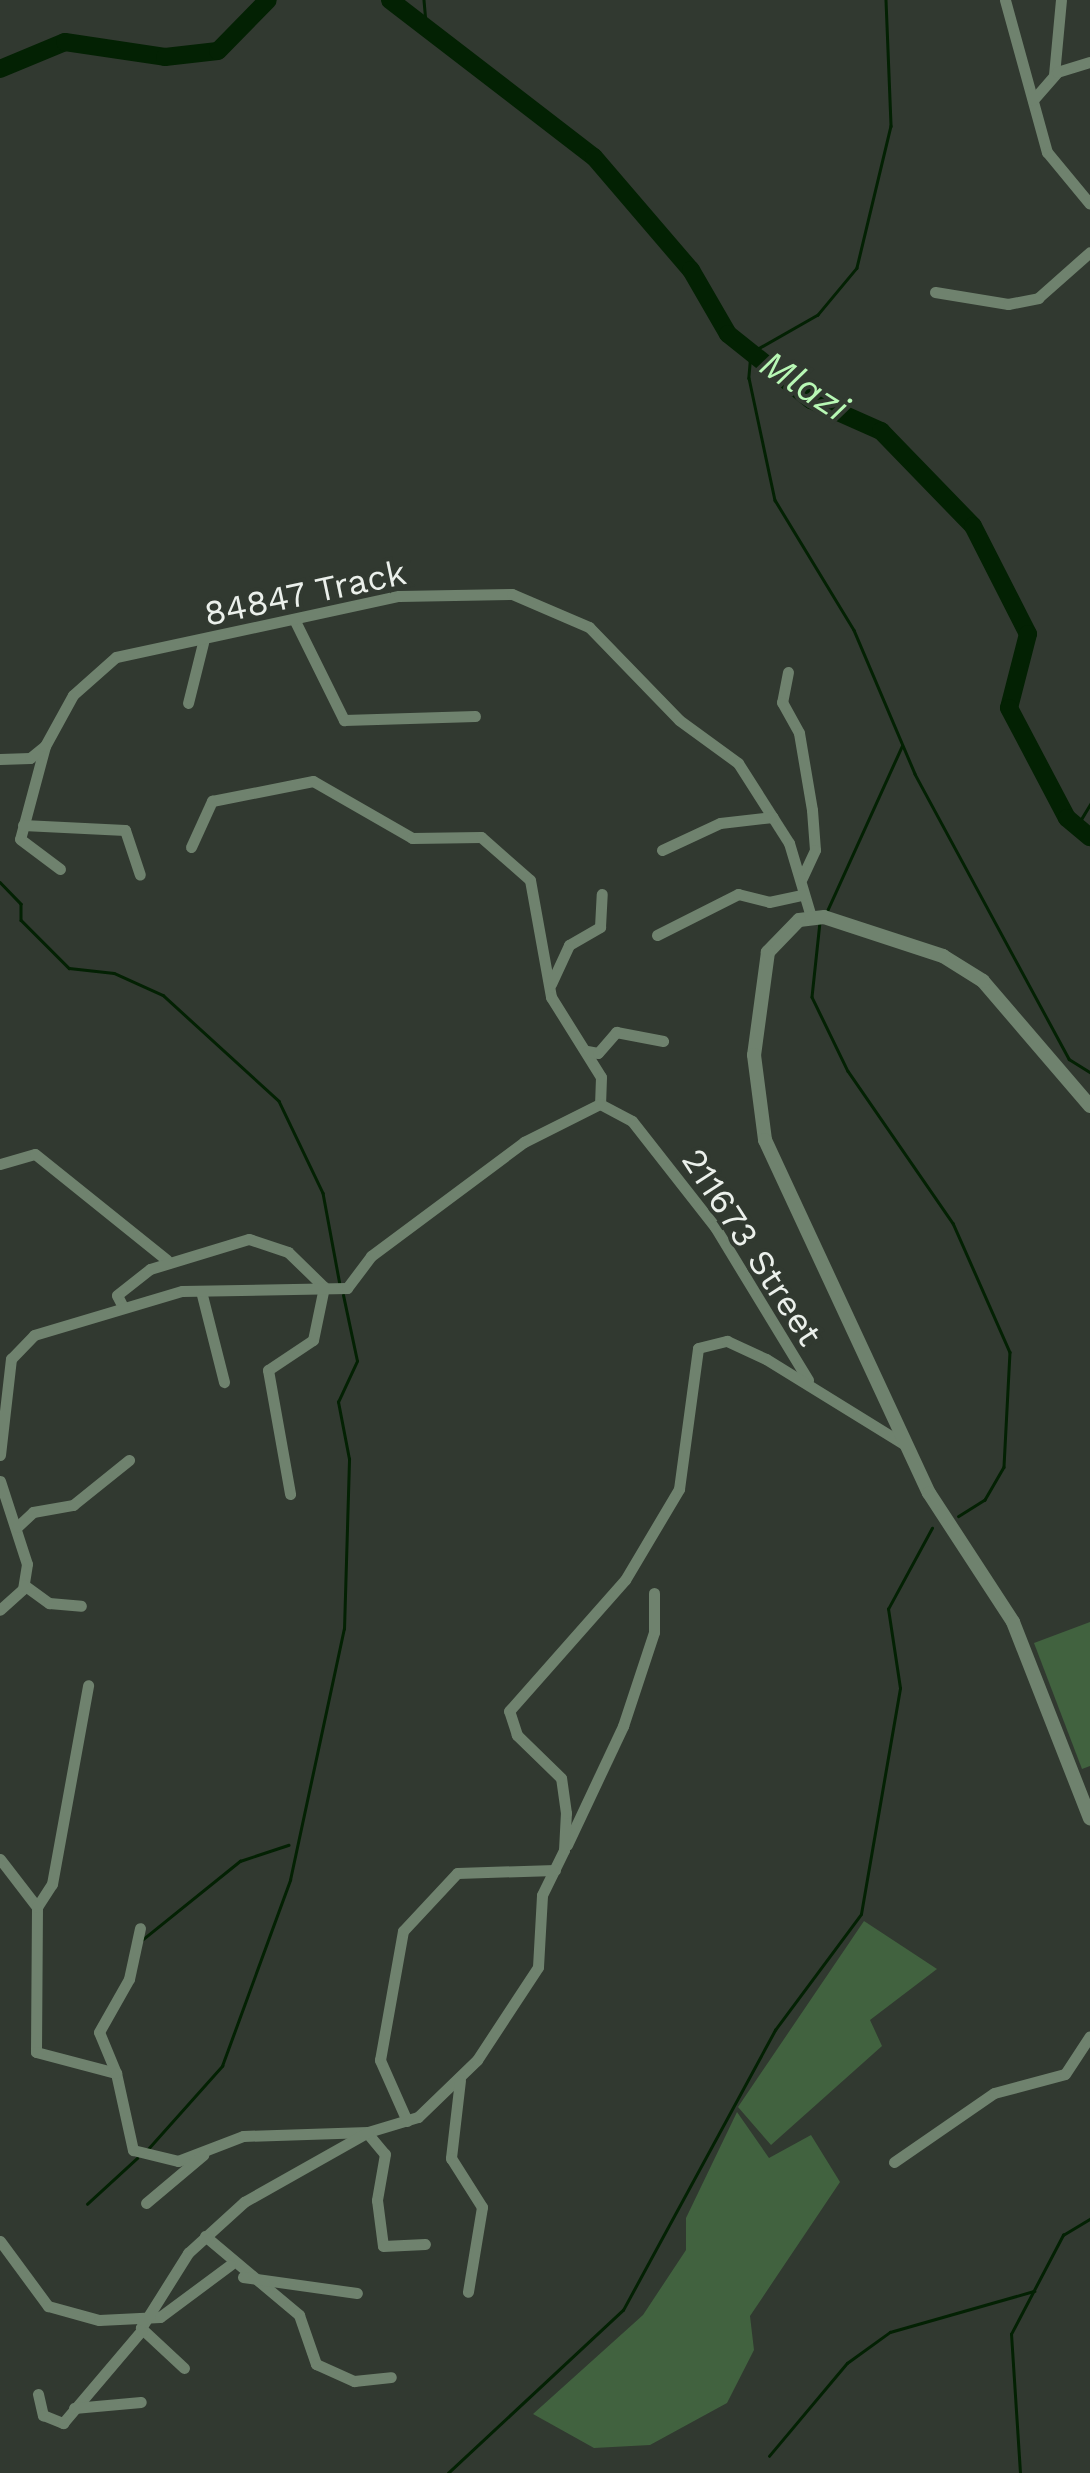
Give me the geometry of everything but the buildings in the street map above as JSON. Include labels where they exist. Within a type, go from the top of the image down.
[{"type":"street","points":[[1005,0],[1047,152],[1089,203]]},
{"type":"street","points":[[1054,75],[1062,0]]},
{"type":"street","points":[[1032,100],[1054,75],[1090,62]]},
{"type":"street","points":[[934,292],[1023,302],[1048,292],[1090,252]]},
{"type":"street","name":"84847 Track","points":[[23,824],[45,746],[98,666],[399,596],[540,601],[618,650],[670,712],[738,763],[773,817],[802,878],[803,895],[812,917]]},
{"type":"street","points":[[294,619],[344,720],[475,716]]},
{"type":"street","points":[[188,703],[203,643]]},
{"type":"street","points":[[788,672],[782,702],[798,733],[815,850],[802,878]]},
{"type":"street","points":[[0,759],[30,758],[45,746]]},
{"type":"street","points":[[0,1455],[18,1347],[123,1307],[201,1290],[351,1286],[371,1256],[524,1142],[600,1104],[587,1051],[551,984],[525,873],[472,833],[406,836],[313,781],[212,801],[191,846]]},
{"type":"street","points":[[662,850],[702,828],[773,817]]},
{"type":"street","points":[[60,869],[21,842],[23,824],[125,830],[140,876]]},
{"type":"street","points":[[551,984],[569,945],[600,927],[602,894]]},
{"type":"street","points":[[657,935],[738,894],[769,902],[803,895]]},
{"type":"street","points":[[1090,1106],[964,967],[855,923],[812,917],[774,941],[762,974],[758,1118],[905,1445],[1026,1656],[1090,1818]]},
{"type":"street","points":[[587,1051],[598,1053],[616,1032],[663,1041]]},
{"type":"street","name":"211673 Street","points":[[600,1104],[642,1132],[714,1227],[813,1386]]},
{"type":"street","points":[[0,1164],[35,1154],[167,1260]]},
{"type":"street","points":[[123,1307],[120,1292],[167,1260],[260,1238],[324,1287]]},
{"type":"street","points":[[290,1494],[268,1370],[313,1340],[324,1287]]},
{"type":"street","points":[[201,1290],[224,1382]]},
{"type":"street","points":[[564,1850],[561,1778],[518,1735],[508,1711],[625,1580],[679,1489],[698,1348],[727,1342],[813,1386],[905,1445]]},
{"type":"street","points":[[18,1527],[33,1512],[74,1505],[128,1460]]},
{"type":"street","points":[[0,1481],[18,1527],[24,1585],[49,1603],[81,1606]]},
{"type":"street","points":[[0,1610],[24,1585]]},
{"type":"street","points":[[38,2394],[52,2424],[74,2408],[143,2325],[205,2236],[244,2202],[368,2133],[407,2121],[460,2080],[531,1985],[542,1894],[624,1726],[654,1632],[654,1594]]},
{"type":"street","points":[[88,1685],[52,1884],[37,1907],[36,2052],[116,2073]]},
{"type":"street","points":[[0,1859],[37,1907]]},
{"type":"street","points":[[407,2121],[380,2060],[402,1931],[457,1874],[555,1870]]},
{"type":"street","points":[[140,1928],[129,1979],[99,2032],[116,2073],[133,2150],[167,2160],[203,2155]]},
{"type":"street","points":[[894,2162],[994,2093],[1065,2074],[1090,2036]]},
{"type":"street","points":[[460,2080],[451,2158],[482,2208],[468,2292]]},
{"type":"street","points":[[146,2203],[203,2155],[243,2136],[368,2133]]},
{"type":"street","points":[[368,2133],[386,2154],[377,2200],[383,2246],[424,2244]]},
{"type":"street","points":[[205,2236],[243,2277],[299,2315],[316,2364],[354,2381],[390,2377]]},
{"type":"street","points":[[0,2241],[58,2312],[143,2325],[184,2368]]},
{"type":"street","points":[[143,2325],[230,2265]]},
{"type":"street","points":[[243,2277],[357,2293]]},
{"type":"street","points":[[74,2408],[141,2402]]},
{"type":"green space","points":[[1090,1622],[1090,1766],[1082,1769],[1034,1643]]},
{"type":"green space","points":[[864,1921],[937,1969],[870,2020],[882,2046],[771,2145],[738,2107]]},
{"type":"green space","points":[[737,2112],[769,2158],[811,2135],[840,2182],[750,2316],[754,2350],[727,2403],[650,2445],[594,2448],[533,2414],[643,2315],[686,2250],[686,2218]]},
{"type":"waterway","name":"Mlazi","points":[[0,69],[65,42],[165,57],[218,51],[268,0]]},
{"type":"waterway","name":"Mlazi","points":[[390,0],[594,157],[691,270],[728,334],[811,400],[881,431],[973,526],[1028,634],[1009,708],[1067,818],[1090,837]]},
{"type":"waterway","points":[[424,0],[426,22]]},
{"type":"waterway","points":[[886,0],[891,126],[857,268],[818,315],[751,353],[749,378],[775,500],[854,630],[915,774],[1069,1059],[1090,1072]]},
{"type":"waterway","points":[[827,911],[902,746]]},
{"type":"waterway","points":[[1077,826],[1090,804]]},
{"type":"waterway","points":[[0,882],[21,904],[21,920],[69,968],[114,973],[163,995],[279,1101],[323,1193],[340,1285]]},
{"type":"waterway","points":[[820,922],[812,997],[848,1071],[953,1223],[1010,1352],[1004,1467],[985,1500],[959,1516]]},
{"type":"waterway","points":[[147,2150],[222,2066],[290,1880],[344,1629],[349,1459],[338,1402],[357,1361],[343,1295]]},
{"type":"waterway","points":[[448,2473],[623,2310],[775,2030],[861,1914],[900,1688],[888,1609],[932,1528]]},
{"type":"waterway","points":[[142,1940],[240,1861],[288,1845]]},
{"type":"waterway","points":[[87,2204],[137,2158]]},
{"type":"waterway","points":[[1020,2473],[1011,2334],[1063,2235],[1090,2219]]},
{"type":"waterway","points":[[769,2456],[847,2363],[890,2332],[1034,2291]]}]
